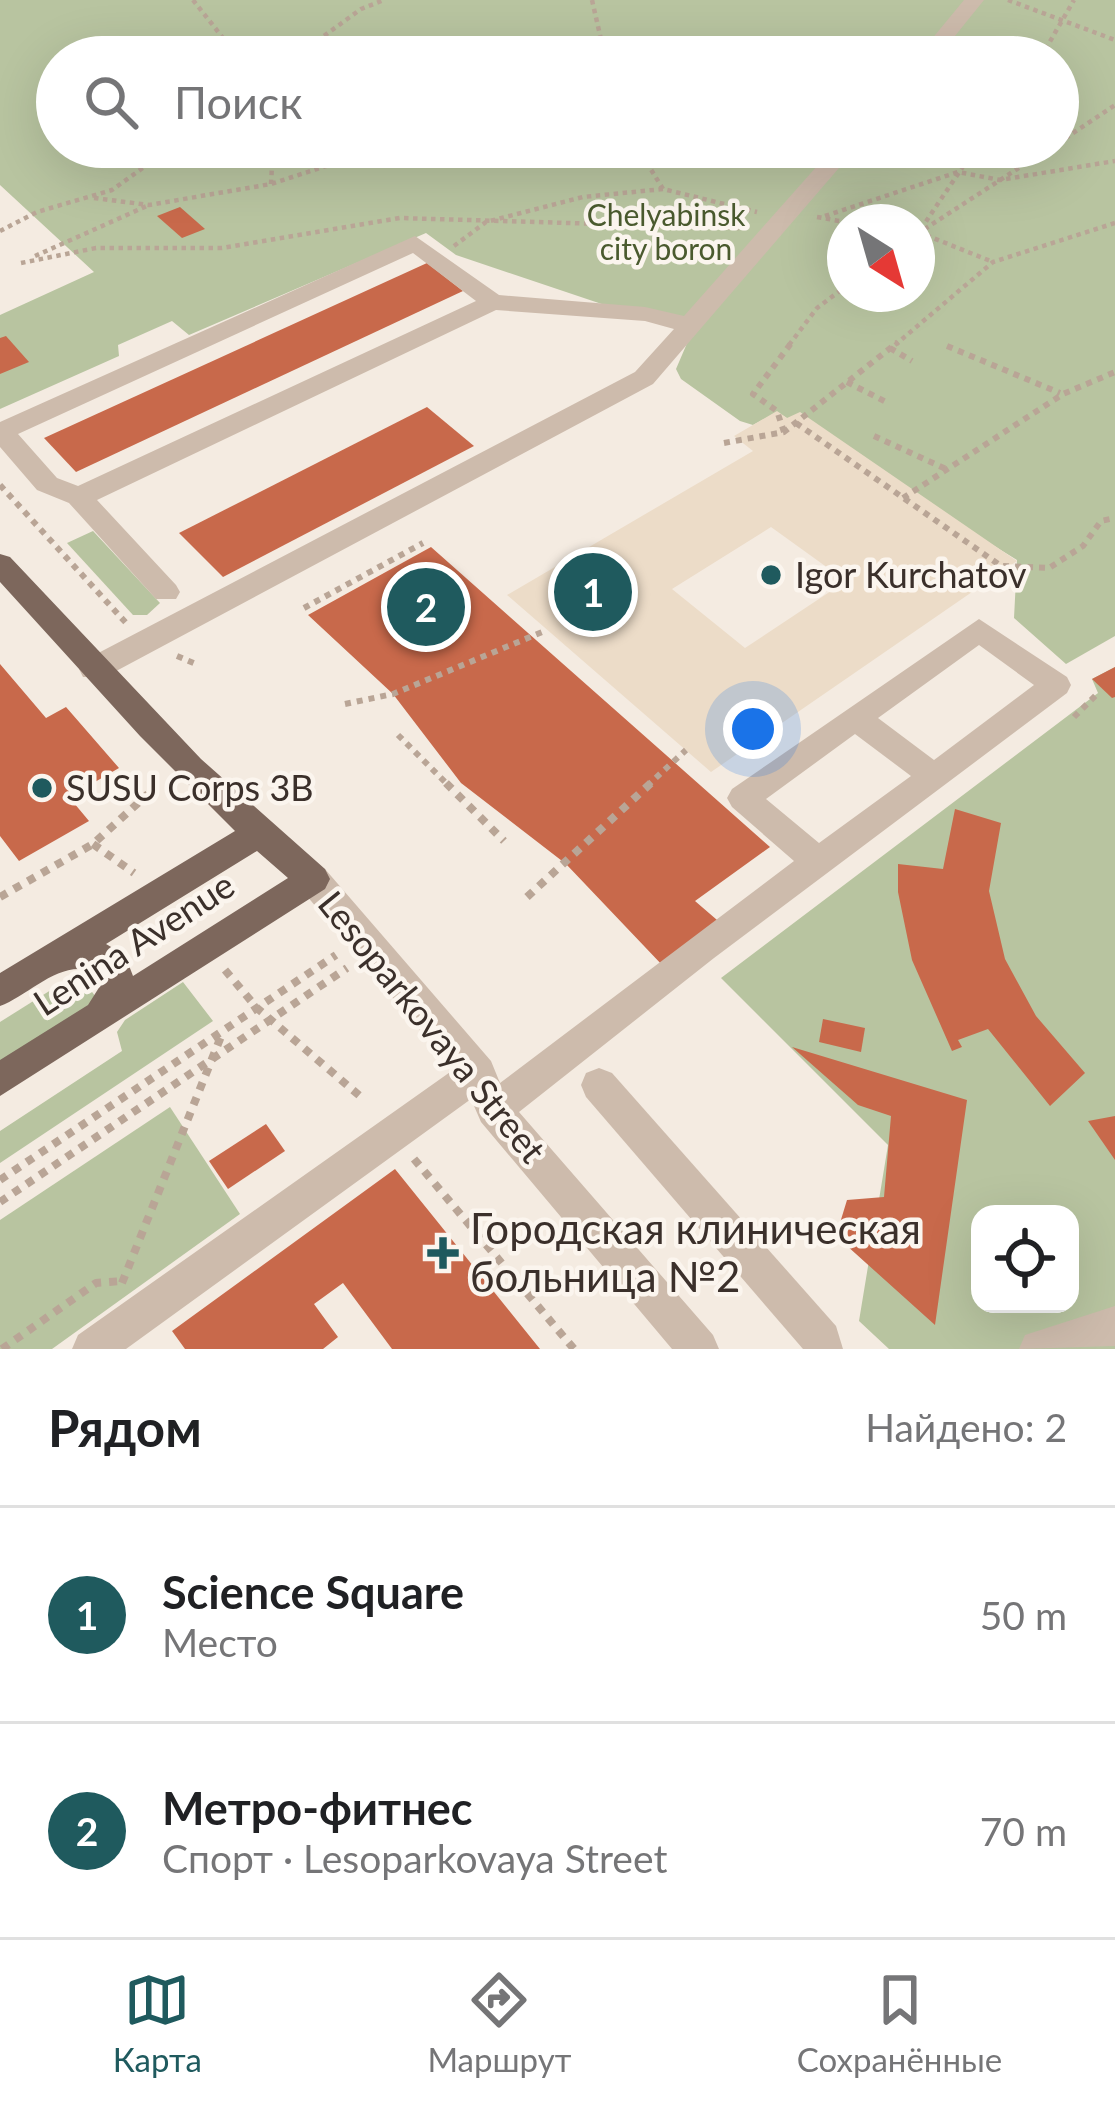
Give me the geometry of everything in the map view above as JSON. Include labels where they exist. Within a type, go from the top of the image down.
[{"type":"main road","name":"Lesoparkovaya Street","points":[[0,564],[94,669],[257,834],[313,879]]},
{"type":"main road","name":"Lenina Avenue","points":[[0,991],[257,834]]},
{"type":"main road","name":"Lenina Avenue","points":[[0,1080],[313,879]]},
{"type":"main road","points":[[53,958],[91,952],[113,965],[118,989],[97,1018]]},
{"type":"street","points":[[944,36],[974,0]]},
{"type":"street","points":[[94,669],[644,378],[827,168]]},
{"type":"street","points":[[166,592],[80,497],[47,484],[0,432],[416,243],[493,302]]},
{"type":"street","points":[[80,497],[493,302],[645,314],[689,326]]},
{"type":"street","points":[[494,1110],[627,1003],[820,863],[1056,685],[979,630],[743,798],[820,863]]},
{"type":"street","points":[[856,718],[934,777]]},
{"type":"street","name":"Lesoparkovaya Street","points":[[313,879],[478,1073],[494,1110],[699,1349]]},
{"type":"street","points":[[98,1347],[478,1073]]},
{"type":"street","points":[[599,1084],[822,1340],[823,1349]]},
{"type":"street","points":[[1039,1349],[1115,1326]]},
{"type":"path","points":[[193,0],[221,36]]},
{"type":"path","points":[[324,36],[361,9],[384,0]]},
{"type":"path","points":[[592,0],[600,36]]},
{"type":"path","points":[[1007,0],[1115,40]]},
{"type":"path","points":[[1055,36],[1074,0]]},
{"type":"path","points":[[1079,129],[1115,105]]},
{"type":"path","points":[[1079,167],[1115,161]]},
{"type":"path","points":[[0,231],[37,212],[94,198],[140,168]]},
{"type":"path","points":[[272,168],[272,184]]},
{"type":"path","points":[[21,262],[149,205],[272,184],[320,168]]},
{"type":"path","points":[[650,168],[663,189]]},
{"type":"path","points":[[935,207],[961,168]]},
{"type":"path","points":[[935,222],[1019,168]]},
{"type":"path","points":[[821,218],[958,172],[1000,180],[1073,168]]},
{"type":"path","points":[[438,260],[486,222],[583,197],[663,189],[754,212],[788,212]]},
{"type":"path","points":[[94,198],[149,205]]},
{"type":"path","points":[[724,443],[784,431],[819,409],[993,262],[1115,223]]},
{"type":"path","points":[[935,240],[993,262]]},
{"type":"path","points":[[784,431],[777,411],[753,394],[827,300]]},
{"type":"path","points":[[947,346],[1063,394]]},
{"type":"path","points":[[890,348],[913,361]]},
{"type":"path","points":[[902,498],[1063,394],[1115,372]]},
{"type":"path","points":[[847,382],[888,403]]},
{"type":"path","points":[[796,422],[1001,566],[1049,568],[1083,546],[1101,521],[1115,518]]},
{"type":"path","points":[[874,436],[948,470]]},
{"type":"path","points":[[0,485],[143,643],[196,664]]},
{"type":"path","points":[[304,608],[369,578],[423,543]]},
{"type":"path","points":[[345,704],[393,694],[547,630]]},
{"type":"path","points":[[1074,718],[1098,693]]},
{"type":"path","points":[[398,735],[504,841]]},
{"type":"path","points":[[527,897],[686,750]]},
{"type":"path","points":[[451,788],[461,782]]},
{"type":"path","points":[[0,897],[93,844],[148,794]]},
{"type":"path","points":[[0,1180],[349,946]]},
{"type":"path","points":[[0,1202],[360,960]]},
{"type":"path","points":[[229,975],[257,1008],[361,1097]]},
{"type":"path","points":[[98,1347],[224,1030]]},
{"type":"path","points":[[407,1152],[574,1349]]},
{"type":"path","points":[[2,1349],[96,1282],[122,1281]]},
{"type":"green space","name":"Chelyabinsk city boron","points":[[0,0],[1115,0],[1115,636],[1066,664],[1014,618],[1017,560],[777,412],[753,425],[740,421],[681,379],[676,369],[691,334],[456,255],[426,233],[189,335],[172,321],[118,345],[119,356],[0,409],[0,315],[94,272],[0,185]]},
{"type":"green space","points":[[93,531],[160,603],[147,615],[133,615],[67,543]]},
{"type":"green space","points":[[1115,667],[1115,1349],[889,1349],[859,1321],[888,1145],[721,978],[1098,693],[1092,679]]},
{"type":"green space","points":[[78,973],[98,1000],[0,1061],[0,1022]]},
{"type":"green space","points":[[183,982],[213,1021],[0,1163],[0,1131],[122,1051],[117,1032],[125,1020]]},
{"type":"green space","points":[[170,1107],[240,1214],[52,1349],[0,1349],[0,1220]]},
{"type":"shaded area","points":[[777,411],[787,418],[800,412],[1017,561],[711,772],[507,595],[753,451],[734,436]],"holes":[[[771,527],[846,581],[745,648],[672,589]]]},
{"type":"building","points":[[180,207],[205,229],[182,238],[157,216]]},
{"type":"building","points":[[427,263],[463,291],[76,472],[44,438]]},
{"type":"building","points":[[6,336],[29,362],[0,374],[0,338]]},
{"type":"building","points":[[427,407],[474,446],[223,577],[179,533]]},
{"type":"building","points":[[431,547],[770,847],[695,901],[724,926],[664,967],[566,864],[461,783],[393,694],[308,615]]},
{"type":"building","name":"SUSU Corps 3B","points":[[0,664],[46,718],[66,707],[119,768],[69,797],[89,821],[19,861],[0,836]]},
{"type":"building","points":[[1115,667],[1115,697],[1112,698],[1092,679]]},
{"type":"building","points":[[955,809],[1001,823],[989,891],[1005,959],[1036,1016],[1085,1073],[1050,1106],[988,1029],[958,1040],[962,1047],[952,1051],[912,960],[898,892],[898,864],[943,869]]},
{"type":"building","points":[[823,1019],[865,1028],[861,1052],[819,1042]]},
{"type":"building","points":[[792,1047],[967,1100],[935,1325],[836,1236],[847,1200],[884,1197],[891,1116],[858,1105]]},
{"type":"building","points":[[1115,1116],[1115,1160],[1088,1121]]},
{"type":"building","points":[[266,1124],[285,1151],[228,1189],[209,1161]]},
{"type":"building","points":[[395,1169],[540,1349],[392,1349],[343,1283],[314,1304],[338,1337],[323,1349],[185,1349],[172,1331]]},
{"type":"place","name":"Igor Kurchatov","points":[[771,575]]},
{"type":"place","name":"Science Square","points":[[593,592]]},
{"type":"place","name":"Метро-фитнес","points":[[426,607]]},
{"type":"place","name":"SUSU Corps 3B","points":[[42,788]]},
{"type":"place","name":"Городская клиническая больница №2","points":[[443,1253]]}]
